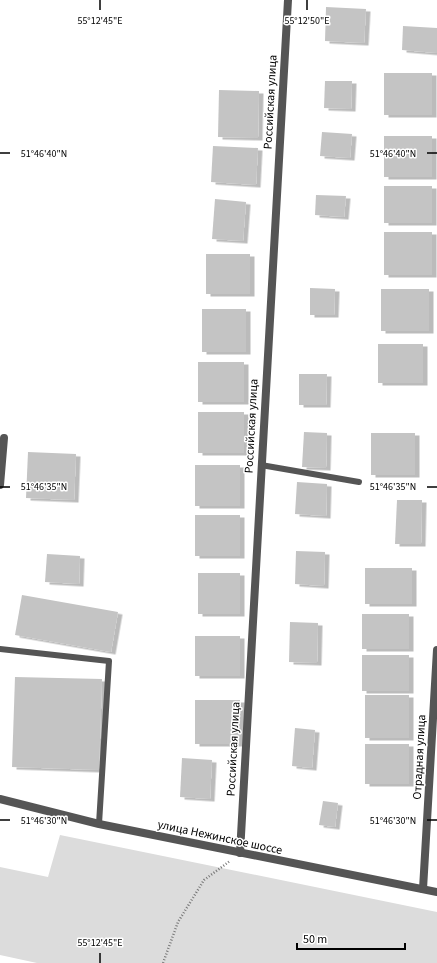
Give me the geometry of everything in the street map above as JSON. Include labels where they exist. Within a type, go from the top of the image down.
[{"type":"street","name":"Российская улица","points":[[240,853],[288,0]]},
{"type":"street","points":[[0,485],[4,438]]},
{"type":"street","name":"Отрадная улица","points":[[423,889],[437,650]]},
{"type":"street","name":"улица Нежинское шоссе","points":[[0,799],[100,824],[437,892]]},
{"type":"lane","points":[[261,464],[359,482]]},
{"type":"lane","points":[[0,649],[109,661],[100,824]]},
{"type":"path","points":[[163,963],[178,922],[204,880],[240,853]]},
{"type":"shaded area","points":[[60,835],[437,912],[437,963],[37,963],[0,955],[0,867],[48,877]]},
{"type":"building","points":[[326,7],[366,9],[364,43],[325,41]]},
{"type":"building","points":[[403,26],[437,28],[437,53],[402,50]]},
{"type":"building","points":[[384,73],[432,73],[432,115],[384,115]]},
{"type":"building","points":[[325,81],[352,81],[351,109],[324,108]]},
{"type":"building","points":[[219,90],[259,91],[258,138],[218,137]]},
{"type":"building","points":[[322,132],[352,134],[350,158],[320,156]]},
{"type":"building","points":[[384,136],[432,136],[432,177],[384,177]]},
{"type":"building","points":[[213,146],[258,148],[256,185],[211,182]]},
{"type":"building","points":[[384,186],[432,186],[432,223],[384,223]]},
{"type":"building","points":[[316,195],[346,196],[344,217],[315,215]]},
{"type":"building","points":[[215,199],[246,202],[243,241],[212,239]]},
{"type":"building","points":[[384,232],[432,232],[432,275],[384,275]]},
{"type":"building","points":[[206,254],[250,254],[250,294],[206,294]]},
{"type":"building","points":[[310,288],[335,289],[334,315],[310,315]]},
{"type":"building","points":[[381,289],[429,289],[429,331],[381,331]]},
{"type":"building","points":[[202,309],[246,309],[246,352],[202,352]]},
{"type":"building","points":[[378,344],[423,344],[423,383],[378,383]]},
{"type":"building","points":[[198,362],[244,362],[244,402],[198,402]]},
{"type":"building","points":[[299,374],[327,374],[326,405],[299,405]]},
{"type":"building","points":[[198,412],[244,412],[244,453],[198,453]]},
{"type":"building","points":[[304,432],[327,433],[326,468],[302,467]]},
{"type":"building","points":[[371,433],[415,433],[415,475],[371,475]]},
{"type":"building","points":[[28,452],[76,454],[74,500],[26,498]]},
{"type":"building","points":[[195,465],[240,465],[240,506],[195,506]]},
{"type":"building","points":[[297,482],[327,484],[326,516],[295,514]]},
{"type":"building","points":[[397,500],[422,500],[421,544],[395,544]]},
{"type":"building","points":[[195,515],[240,515],[240,556],[195,556]]},
{"type":"building","points":[[296,551],[325,552],[324,586],[295,584]]},
{"type":"building","points":[[47,554],[80,556],[79,584],[45,582]]},
{"type":"building","points":[[365,568],[412,568],[412,604],[365,604]]},
{"type":"building","points":[[198,573],[240,573],[240,614],[198,614]]},
{"type":"building","points":[[22,595],[118,612],[111,652],[15,635]]},
{"type":"building","points":[[362,614],[409,614],[409,649],[362,649]]},
{"type":"building","points":[[290,622],[318,623],[317,663],[289,662]]},
{"type":"building","points":[[195,636],[240,636],[240,676],[195,676]]},
{"type":"building","points":[[362,655],[409,655],[409,691],[362,691]]},
{"type":"building","points":[[15,677],[102,679],[99,770],[12,767]]},
{"type":"building","points":[[365,695],[409,695],[409,738],[365,738]]},
{"type":"building","points":[[195,700],[240,700],[240,744],[195,744]]},
{"type":"building","points":[[295,728],[315,730],[312,768],[292,766]]},
{"type":"building","points":[[365,744],[409,744],[409,784],[365,784]]},
{"type":"building","points":[[182,758],[212,760],[210,799],[180,797]]},
{"type":"building","points":[[323,801],[338,803],[335,827],[319,825]]}]
